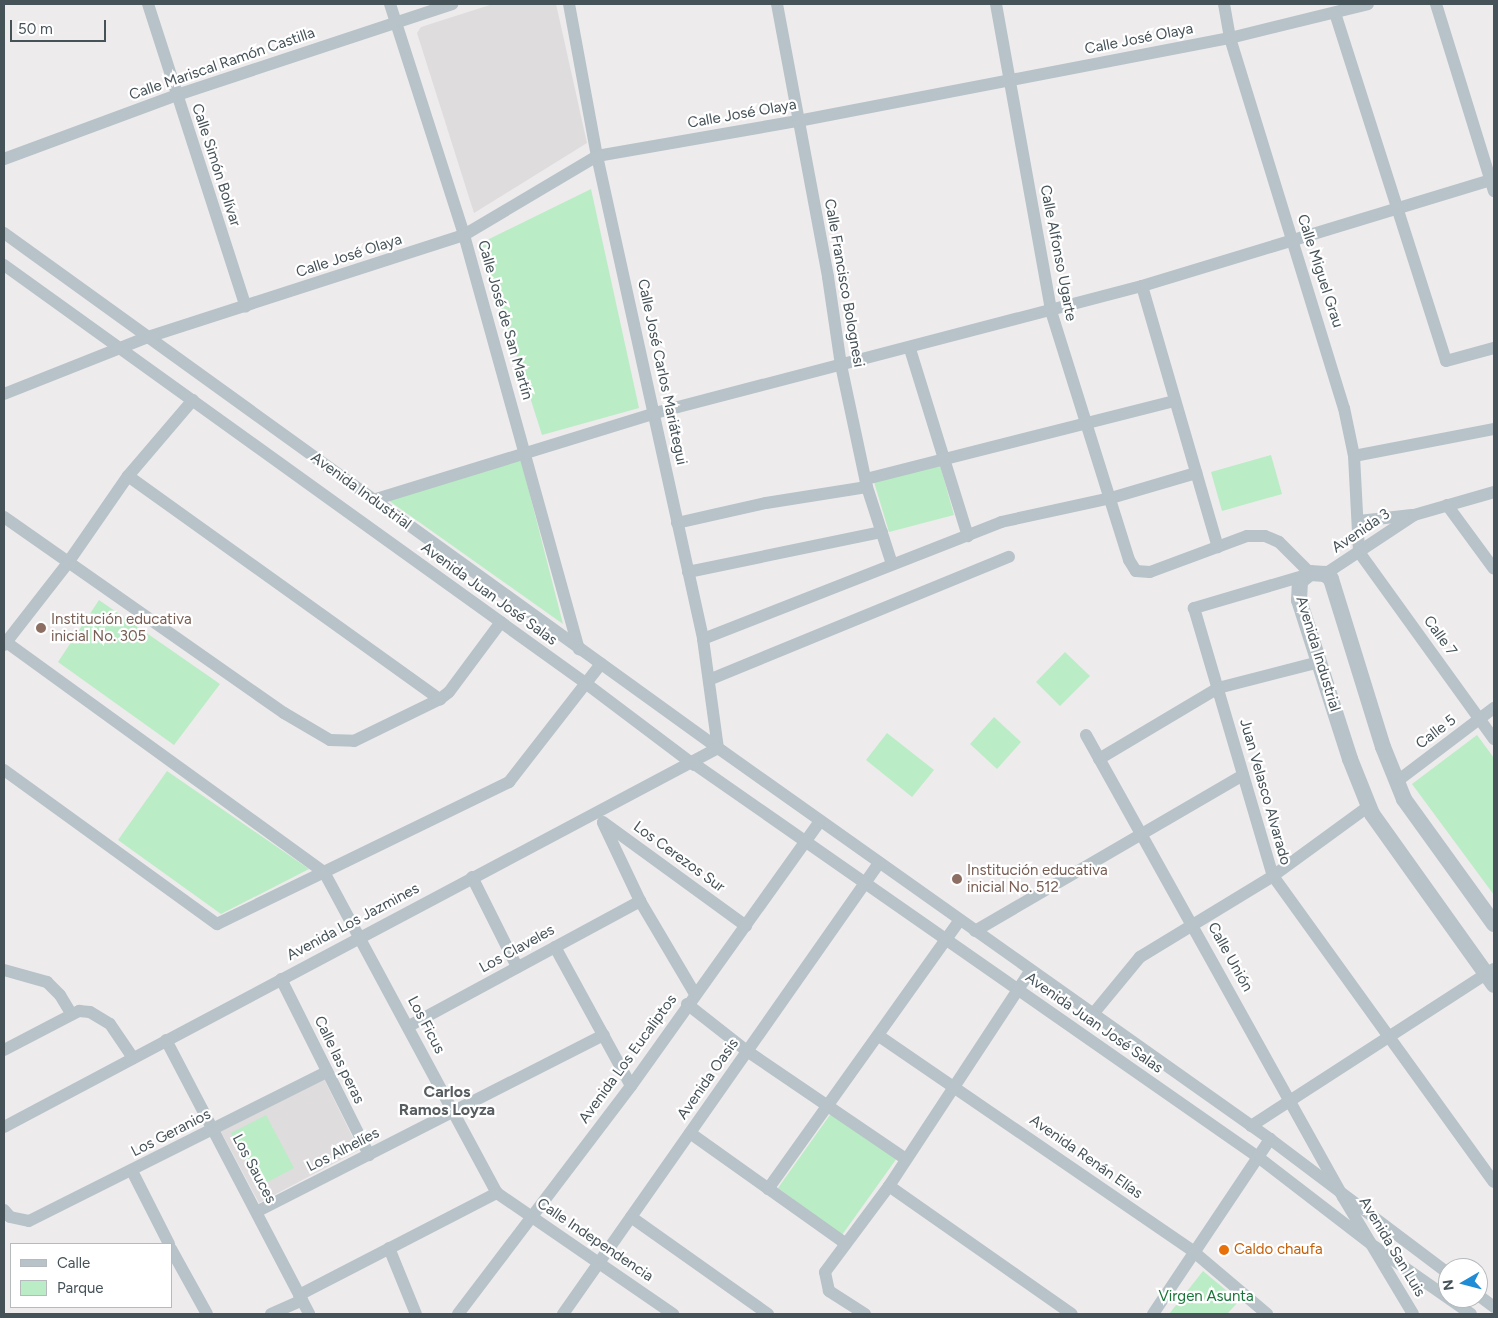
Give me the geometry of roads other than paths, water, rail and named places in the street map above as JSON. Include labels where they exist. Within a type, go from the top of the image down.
[{"type":"street","name":"Calle Simón Bolívar","points":[[148,4],[246,307]]},
{"type":"street","name":"Calle José de San Martín","points":[[390,4],[464,235],[526,451],[579,649]]},
{"type":"street","name":"Calle Mariscal Ramón Castilla","points":[[4,159],[177,95],[452,4]]},
{"type":"street","name":"Calle José Carlos Mariátegui","points":[[569,4],[597,156],[655,413],[703,639],[711,679],[718,748]]},
{"type":"street","name":"Calle Francisco Bolognesi","points":[[777,4],[841,365],[867,483],[892,564]]},
{"type":"street","name":"Calle Alfonso Ugarte","points":[[996,4],[1051,311],[1129,560],[1136,571],[1150,572],[1218,547]]},
{"type":"street","name":"Calle Miguel Grau","points":[[1224,4],[1230,38],[1293,242],[1319,318],[1354,456],[1359,521],[1359,552]]},
{"type":"street","name":"Calle José Olaya","points":[[5,391],[117,347],[246,307],[464,235],[597,156],[798,121],[1230,38],[1368,4]]},
{"type":"street","points":[[373,500],[526,451],[655,413],[910,349],[1051,311],[1493,183],[1436,4]]},
{"type":"street","points":[[1335,13],[1446,361],[1494,348]]},
{"type":"street","name":"Avenida Industrial","points":[[4,233],[718,748]]},
{"type":"street","name":"Avenida Juan José Salas","points":[[4,265],[584,682],[693,764],[1258,1157],[1375,1247],[1471,1314]]},
{"type":"street","points":[[1142,286],[1218,547],[1247,536],[1265,536],[1280,542],[1313,574],[1331,579],[1396,782],[1404,799],[1494,924]]},
{"type":"street","points":[[910,349],[943,461],[968,536]]},
{"type":"street","points":[[193,400],[128,476],[67,564],[5,644],[324,872]]},
{"type":"street","points":[[677,522],[867,483],[943,461],[1174,401]]},
{"type":"street","points":[[1354,456],[1494,429]]},
{"type":"street","points":[[703,639],[1000,522],[1111,498],[1196,473]]},
{"type":"street","points":[[128,476],[440,699]]},
{"type":"street","name":"Avenida 3","points":[[1359,521],[1414,514],[1494,492]]},
{"type":"street","points":[[1447,505],[1494,569]]},
{"type":"street","name":"Avenida 3","points":[[1313,574],[1359,552],[1414,514]]},
{"type":"street","points":[[4,517],[67,564],[284,712],[330,740],[354,741],[440,699],[449,692],[501,622]]},
{"type":"street","points":[[688,572],[882,532]]},
{"type":"street","name":"Calle 7","points":[[1359,552],[1494,739]]},
{"type":"street","points":[[711,679],[1009,557]]},
{"type":"street","name":"Avenida Industrial","points":[[1313,574],[1298,591],[1299,600],[1350,759],[1369,806],[1382,831],[1492,976]]},
{"type":"street","name":"Juan Velasco Alvarado","points":[[1313,574],[1194,608],[1273,876],[1388,1039],[1494,1182]]},
{"type":"street","points":[[1099,759],[1218,688],[1319,662]]},
{"type":"street","points":[[4,770],[218,924],[509,782],[584,682],[601,664]]},
{"type":"street","name":"Calle 5","points":[[1396,782],[1494,708]]},
{"type":"street","name":"Calle Unión","points":[[1086,735],[1193,924],[1343,1197]]},
{"type":"street","name":"Avenida Juan José Salas","points":[[718,748],[1270,1139],[1343,1197],[1438,1266]]},
{"type":"street","name":"Avenida Los Jazmines","points":[[4,1127],[281,978],[361,938],[472,877],[598,819],[718,748]]},
{"type":"street","points":[[975,931],[1243,774]]},
{"type":"street","points":[[1093,1014],[1140,957],[1273,876],[1369,806]]},
{"type":"street","points":[[598,819],[691,999],[747,1051],[828,1104],[906,1159]]},
{"type":"street","name":"Los Cerezos Sur","points":[[598,819],[746,926]]},
{"type":"street","name":"Avenida Los Eucaliptos","points":[[458,1314],[631,1086],[691,999],[746,926],[820,821]]},
{"type":"street","name":"Avenida Oasis","points":[[563,1314],[879,863]]},
{"type":"street","name":"Los Ficus","points":[[324,872],[409,1026],[497,1193]]},
{"type":"street","points":[[472,877],[517,967]]},
{"type":"street","name":"Los Claveles","points":[[409,1026],[640,901]]},
{"type":"street","points":[[768,1189],[960,920]]},
{"type":"street","points":[[555,947],[631,1086]]},
{"type":"street","points":[[4,970],[47,982],[60,995],[71,1013]]},
{"type":"street","points":[[865,1314],[829,1291],[825,1281],[825,1272],[889,1186],[1031,970]]},
{"type":"street","points":[[1251,1126],[1289,1100],[1492,976]]},
{"type":"street","name":"Calle las peras","points":[[281,978],[368,1155]]},
{"type":"street","points":[[4,1050],[71,1013],[79,1011],[100,1016],[118,1034],[133,1058]]},
{"type":"street","name":"Los Alhelíes","points":[[258,1211],[604,1035]]},
{"type":"street","name":"Avenida Renán Elías","points":[[879,1036],[1194,1252],[1267,1314]]},
{"type":"street","name":"Los Sauces","points":[[166,1040],[258,1211],[309,1314]]},
{"type":"street","name":"Los Geranios","points":[[4,1210],[10,1217],[29,1221],[327,1072]]},
{"type":"street","points":[[690,1133],[846,1244]]},
{"type":"street","points":[[1153,1314],[1270,1139]]},
{"type":"street","points":[[132,1171],[168,1243]]},
{"type":"street","points":[[889,1186],[1072,1314]]},
{"type":"street","points":[[271,1314],[389,1248],[497,1193]]},
{"type":"street","name":"Calle Independencia","points":[[497,1193],[673,1314]]},
{"type":"street","name":"Avenida San Luis","points":[[1343,1197],[1375,1247],[1413,1314]]},
{"type":"street","points":[[631,1217],[768,1314]]},
{"type":"street","points":[[389,1248],[416,1314]]},
{"type":"street","points":[[172,1253],[176,1268],[207,1314]]},
{"type":"place","name":"Institución educativa inicial No. 305","points":[[41,628]]},
{"type":"place","name":"Institución educativa inicial No. 512","points":[[957,879]]},
{"type":"place","name":"Caldo chaufa","points":[[1224,1250]]},
{"type":"district","name":"Carlos Ramos Loyza","points":[[447,1101]]},
{"type":"park label","name":"Virgen Asunta","points":[[1206,1297]]}]
